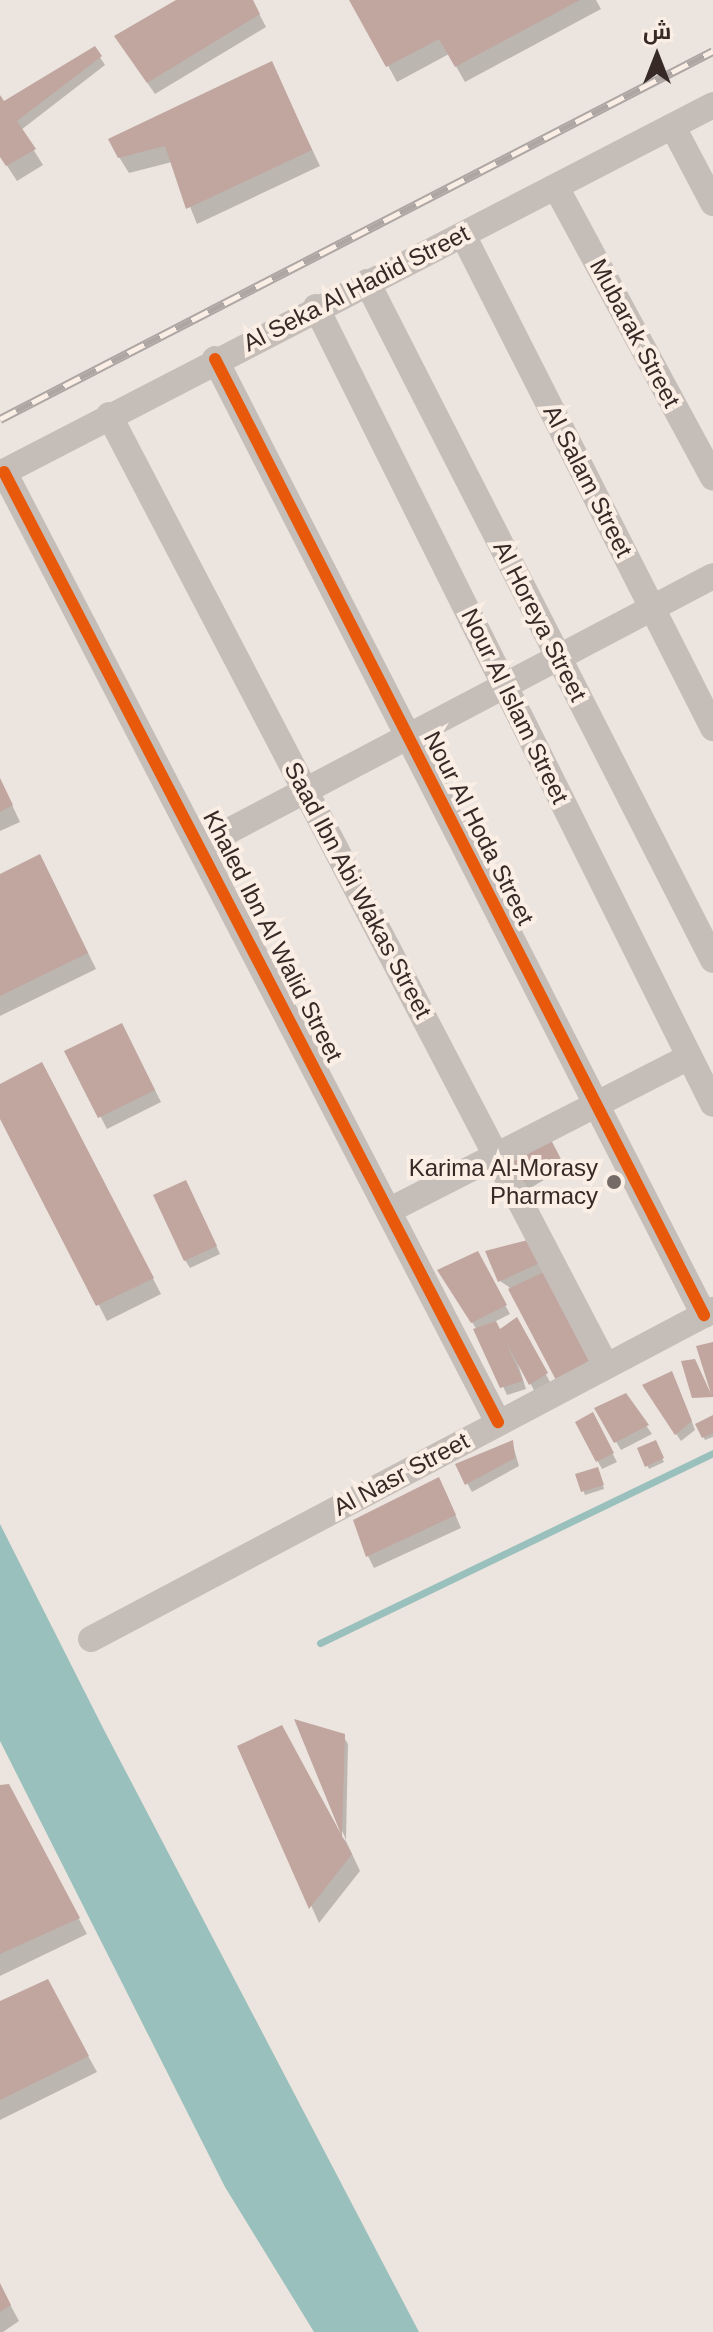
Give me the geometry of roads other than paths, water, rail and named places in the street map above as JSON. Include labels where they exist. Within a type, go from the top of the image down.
[{"type":"street","name":"Al Seka Al Hadid Street","points":[[2,473],[215,359],[557,189],[713,105]]},
{"type":"street","points":[[673,127],[713,203]]},
{"type":"street","name":"Mubarak Street","points":[[557,189],[713,477]]},
{"type":"street","name":"Al Salam Street","points":[[463,235],[713,728]]},
{"type":"street","name":"Al Horeya Street","points":[[367,282],[713,960]]},
{"type":"street","name":"Nour Al Islam Street","points":[[316,307],[689,1057],[711,1094]]},
{"type":"street","name":"Nour Al Hoda Street","points":[[215,359],[596,1105],[708,1313]]},
{"type":"street","name":"Saad Ibn Abi Wakas Street","points":[[109,415],[606,1366]]},
{"type":"street","name":"Khaled Ibn Al Walid Street","points":[[2,473],[202,845],[498,1422]]},
{"type":"street","points":[[202,845],[713,576]]},
{"type":"street","points":[[390,1210],[689,1057]]},
{"type":"street","name":"Al Nasr Street","points":[[91,1639],[708,1313]]},
{"type":"water","points":[[0,1524],[103,1728],[419,2332],[314,2332],[225,2187],[0,1741]]},
{"type":"waterway","points":[[320,1643],[713,1453]]},
{"type":"railway","points":[[0,419],[713,51]]},
{"type":"place","name":"Karima Al-Morasy Pharmacy","points":[[614,1182]]}]
